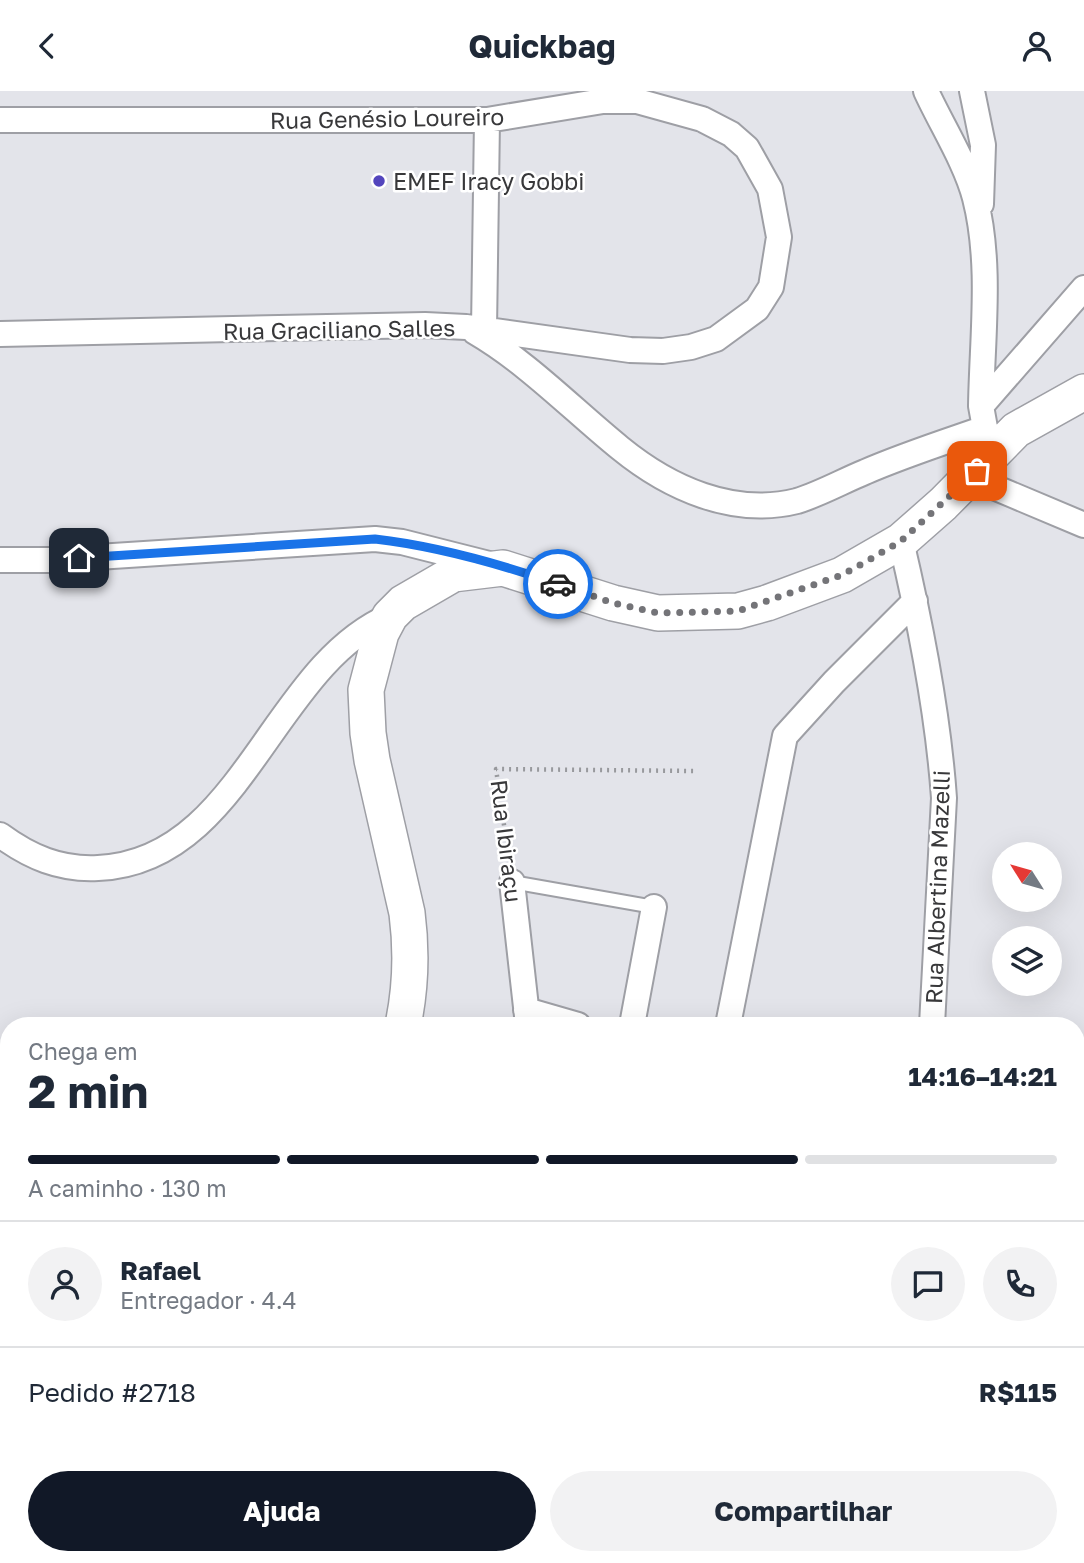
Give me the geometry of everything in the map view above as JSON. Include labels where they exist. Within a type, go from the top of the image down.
[{"type":"street","points":[[926,91],[974,195],[981,226],[988,427]]},
{"type":"street","points":[[972,91],[983,145],[981,226]]},
{"type":"street","name":"Rua Genésio Loureiro","points":[[0,120],[487,120],[603,101],[637,101],[702,119],[731,134],[747,148],[760,168],[770,189],[779,236],[771,287],[757,309],[716,339],[691,347],[663,351],[630,350],[475,328]]},
{"type":"street","name":"Rua Graciliano Salles","points":[[475,328],[487,120]]},
{"type":"street","points":[[0,560],[51,560],[375,539],[402,542],[503,568],[613,603],[658,613],[738,611],[842,575],[901,541],[970,477],[988,427],[1084,288]]},
{"type":"street","name":"Rua Graciliano Salles","points":[[0,334],[425,325],[475,328],[639,463],[706,497],[739,506],[766,506],[797,501],[867,471],[988,427]]},
{"type":"street","points":[[988,427],[1025,425],[1084,392]]},
{"type":"street","points":[[970,477],[1084,525]]},
{"type":"street","name":"Rua Albertina Mazelli","points":[[901,541],[915,601],[940,739],[944,798],[932,1017]]},
{"type":"street","points":[[404,1017],[411,973],[410,933],[368,733],[366,690],[374,652],[390,616],[403,603],[437,581],[470,570],[503,568]]},
{"type":"street","points":[[730,1017],[785,736],[834,682],[915,601]]},
{"type":"street","points":[[0,835],[21,850],[53,865],[87,869],[120,867],[156,855],[215,808],[321,667],[367,626],[390,616]]},
{"type":"street","name":"Rua Ibiraçu","points":[[512,882],[527,1017]]},
{"type":"street","points":[[633,1017],[654,907]]},
{"type":"lane","points":[[512,882],[654,907]]},
{"type":"path","name":"Rua Ibiraçu","points":[[512,882],[496,769],[695,771]]},
{"type":"way so far","points":[[558,584],[613,603],[658,613],[738,611],[842,575],[874,557],[901,541],[923,523],[977,471]]},
{"type":"place","name":"EMEF Iracy Gobbi","points":[[379,181]]},
{"type":"route","points":[[79,558],[375,539],[402,542],[523,572],[558,584]]}]
